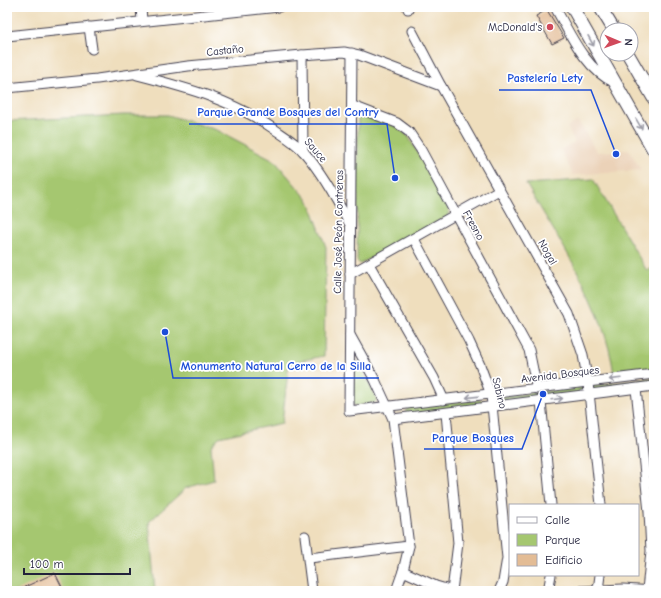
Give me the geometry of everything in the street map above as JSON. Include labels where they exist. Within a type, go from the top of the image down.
[{"type":"main road","points":[[572,7],[654,150]]},
{"type":"main road","points":[[600,7],[609,22]]},
{"type":"main road","points":[[633,62],[654,99]]},
{"type":"street","points":[[141,7],[142,22]]},
{"type":"street","points":[[7,36],[278,7]]},
{"type":"street","points":[[555,7],[593,68],[603,77],[615,83]]},
{"type":"street","points":[[89,27],[92,49]]},
{"type":"street","name":"Nogal","points":[[412,31],[441,86],[569,314],[583,356],[588,383],[601,504]]},
{"type":"street","name":"Castaño","points":[[7,88],[302,54],[352,53],[441,86]]},
{"type":"street","name":"Calle José Peón Contreras","points":[[349,411],[349,224],[353,106],[352,53]]},
{"type":"street","points":[[302,54],[303,150]]},
{"type":"street","name":"Sauce","points":[[132,74],[215,97],[266,123],[303,150],[336,198],[349,224]]},
{"type":"street","name":"Fresno","points":[[353,106],[397,123],[409,132],[421,150],[455,216],[529,350],[537,389]]},
{"type":"street","points":[[350,274],[499,190]]},
{"type":"street","name":"Sabino","points":[[414,239],[469,341],[480,364],[491,395],[507,558],[500,591]]},
{"type":"street","points":[[369,264],[434,378],[444,400]]},
{"type":"street","points":[[349,334],[388,406],[393,419],[409,546],[396,591]]},
{"type":"street","name":"Avenida Bosques","points":[[349,411],[491,395],[654,374]]},
{"type":"street","points":[[393,419],[654,386]]},
{"type":"street","points":[[579,591],[650,591],[650,512],[636,389]]},
{"type":"street","points":[[541,401],[551,504]]},
{"type":"street","points":[[403,571],[422,581],[452,591],[458,552],[458,537],[446,413]]},
{"type":"street","points":[[305,536],[312,591]]},
{"type":"street","points":[[309,558],[409,546]]},
{"type":"street","points":[[548,591],[551,576]]},
{"type":"street","points":[[598,590],[600,576]]},
{"type":"shaded area","points":[[578,121],[597,152],[629,150],[641,170],[573,175],[561,150],[575,142],[567,127]]},
{"type":"green space","points":[[362,114],[395,126],[408,136],[449,208],[448,216],[360,264],[357,261],[358,117]]},
{"type":"green space","points":[[124,115],[168,115],[217,130],[274,160],[309,201],[326,247],[324,356],[289,363],[282,423],[219,437],[211,446],[214,480],[186,488],[149,522],[155,591],[7,591],[7,121]]},
{"type":"green space","points":[[593,179],[647,271],[654,267],[654,368],[614,374],[609,348],[591,299],[567,252],[526,184]]},
{"type":"green space","points":[[358,361],[377,400],[374,403],[355,406],[353,403],[353,363]]},
{"type":"green space","points":[[654,378],[654,383],[593,390],[592,387],[593,386]]},
{"type":"green space","points":[[582,387],[585,389],[585,392],[499,401],[500,397]]},
{"type":"green space","points":[[479,400],[486,402],[485,404],[408,414],[405,412],[408,407]]},
{"type":"building","name":"McDonald's","points":[[547,10],[564,38],[552,44],[536,16]]},
{"type":"building","points":[[55,573],[64,591],[16,591]]},
{"type":"place","name":"McDonald's","points":[[550,27]]},
{"type":"place","name":"Pastelería Lety","points":[[616,154]]},
{"type":"place","name":"Parque Grande Bosques del Contry","points":[[395,178]]},
{"type":"place","name":"Monumento Natural Cerro de la Silla","points":[[165,332]]},
{"type":"place","name":"Parque Bosques","points":[[543,394]]}]
